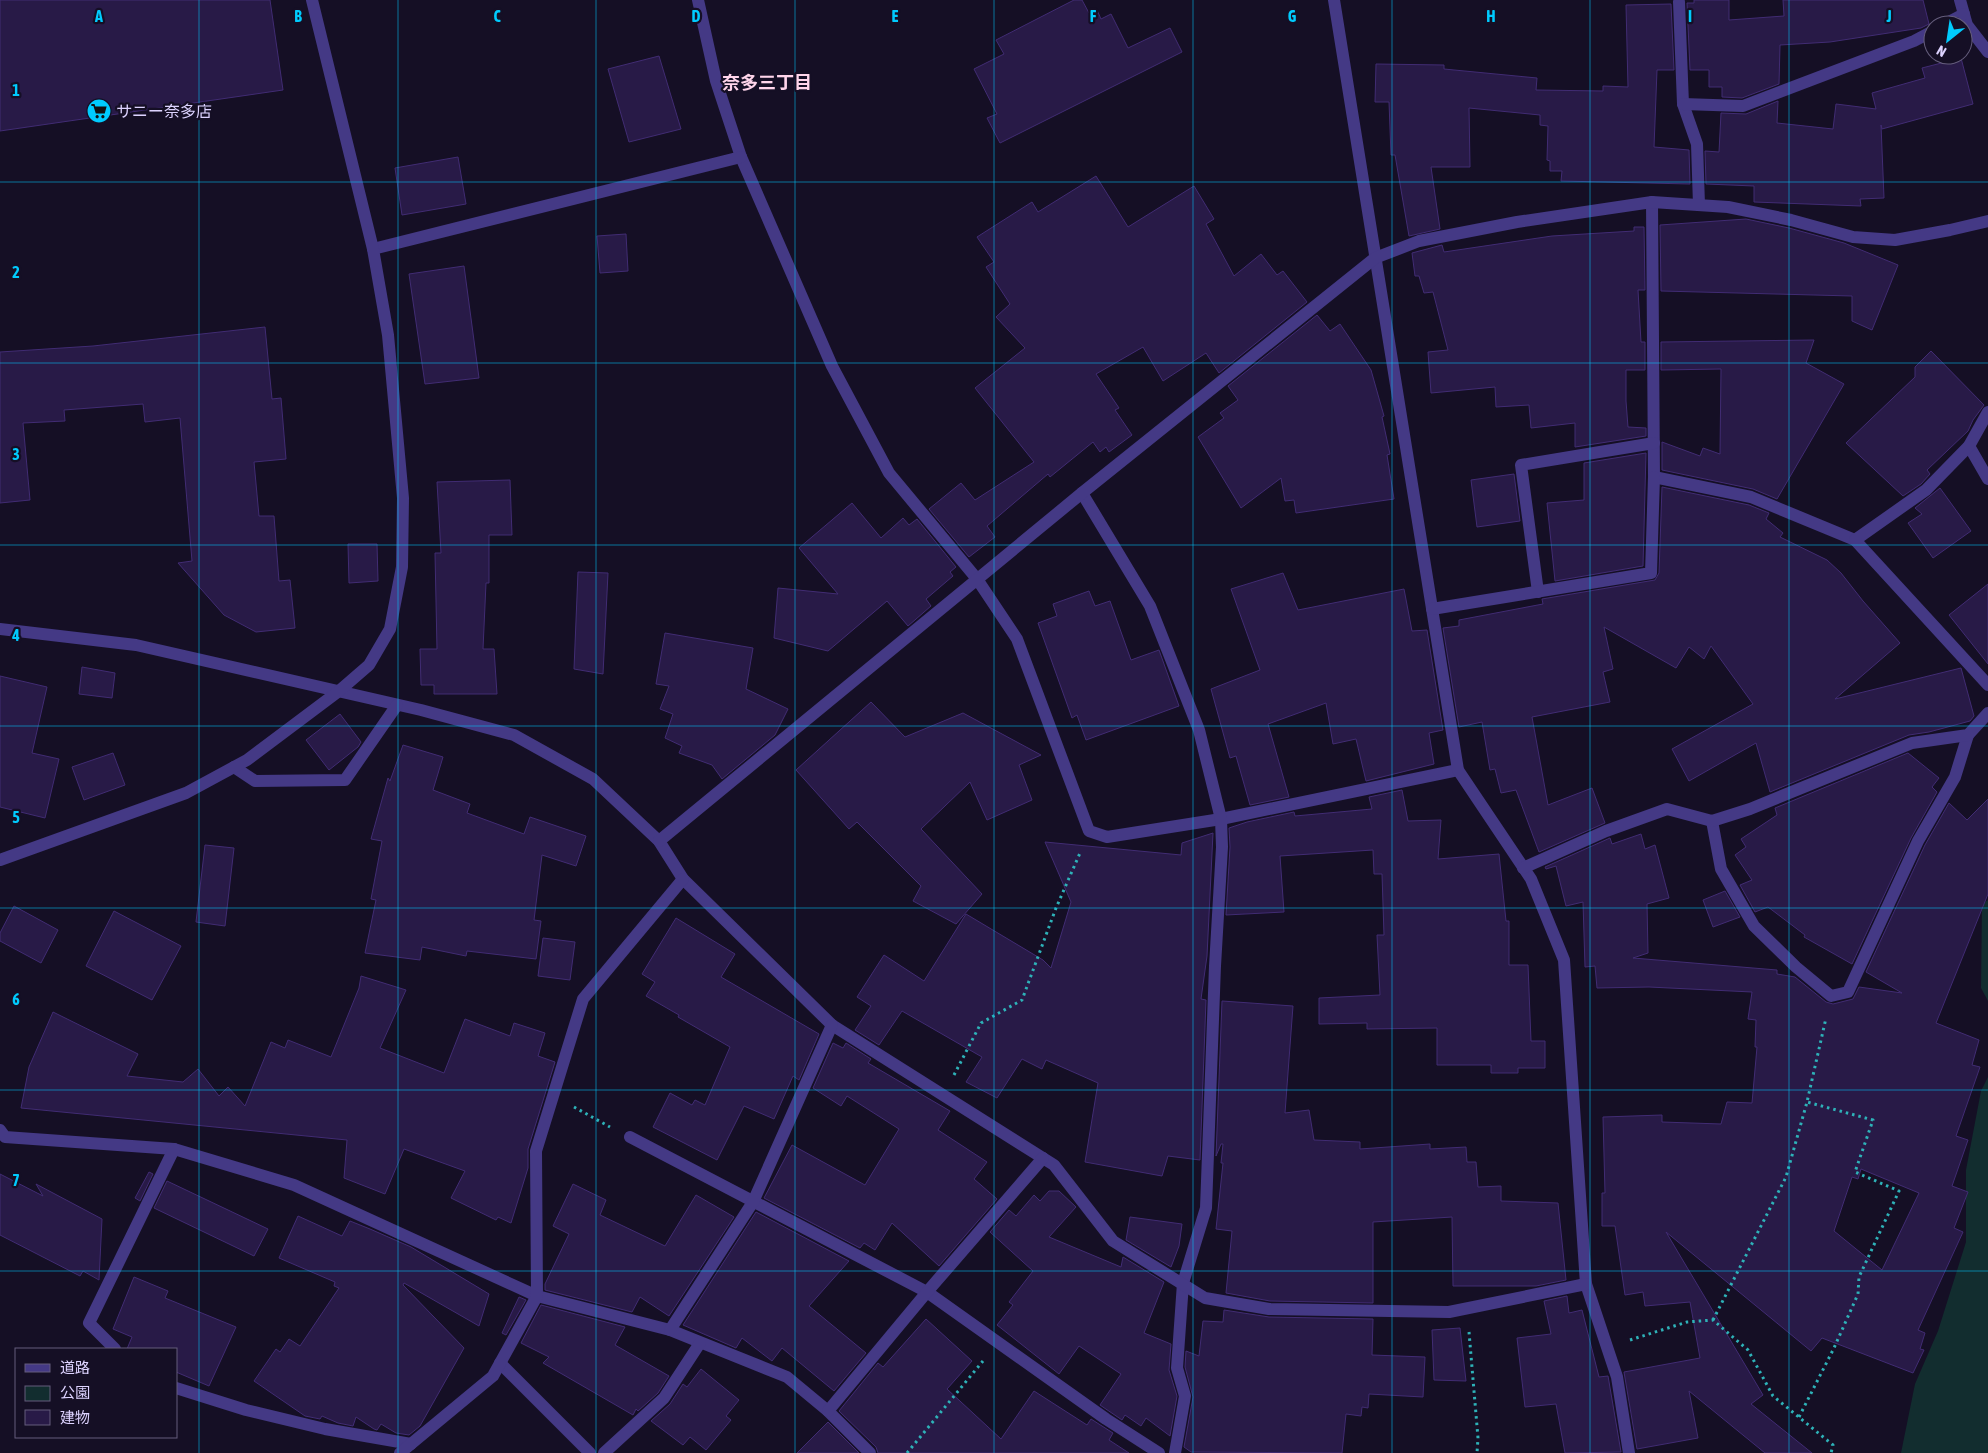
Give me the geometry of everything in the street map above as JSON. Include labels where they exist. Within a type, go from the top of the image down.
[{"type":"street","points":[[0,860],[186,792],[247,760],[369,666],[390,629],[402,567],[403,498],[389,345],[373,249],[312,0]]},
{"type":"street","points":[[698,0],[716,81],[741,157],[832,366],[889,473],[977,579],[1017,639],[1089,831],[1108,837],[1221,818],[1458,770]]},
{"type":"street","points":[[1334,0],[1458,770],[1531,880],[1564,960],[1586,1284],[1617,1377],[1629,1453]]},
{"type":"street","points":[[1960,0],[1967,25],[1988,52]]},
{"type":"street","points":[[1680,2],[1683,104],[1697,144],[1699,205]]},
{"type":"street","points":[[1683,104],[1744,106],[1923,35]]},
{"type":"street","points":[[373,249],[741,157]]},
{"type":"street","points":[[1432,609],[1650,573],[1654,476],[1652,202]]},
{"type":"street","points":[[659,841],[1082,493],[1376,258],[1419,241],[1517,222],[1652,202],[1728,207],[1791,220],[1853,237],[1894,240],[1988,221]]},
{"type":"street","points":[[1855,540],[1926,490],[1969,446],[1988,412]]},
{"type":"street","points":[[1538,592],[1521,465],[1654,443]]},
{"type":"street","points":[[1969,446],[1988,479]]},
{"type":"street","points":[[1654,476],[1751,497],[1855,540],[1988,685]]},
{"type":"street","points":[[1082,493],[1150,606],[1199,730],[1221,818],[1222,847],[1215,966],[1206,1208],[1183,1283],[1177,1368],[1185,1396],[1175,1453]]},
{"type":"street","points":[[0,629],[136,645],[339,691],[514,735],[593,779],[659,841],[683,879],[832,1025],[1054,1165],[1112,1241],[1205,1298],[1269,1308],[1449,1312],[1586,1284]]},
{"type":"street","points":[[234,767],[255,781],[345,780],[397,705]]},
{"type":"street","points":[[1712,821],[1721,869],[1754,926],[1796,967],[1831,996],[1848,992],[1918,841],[1955,777],[1968,735],[1988,714]]},
{"type":"street","points":[[1523,868],[1606,831],[1667,808],[1712,821],[1750,809],[1912,743],[1968,735]]},
{"type":"street","points":[[400,1453],[493,1376],[537,1296],[536,1151],[583,999],[683,879]]},
{"type":"street","points":[[670,1330],[753,1202],[832,1025]]},
{"type":"street","points":[[2,1134],[174,1149],[294,1185],[537,1296],[670,1330],[787,1377],[828,1411],[870,1453]]},
{"type":"street","points":[[630,1137],[927,1292],[1106,1420],[1159,1453]]},
{"type":"street","points":[[113,1348],[89,1323],[174,1149]]},
{"type":"street","points":[[828,1411],[927,1292],[1043,1158]]},
{"type":"street","points":[[604,1453],[664,1398],[700,1343]]},
{"type":"street","points":[[500,1363],[590,1453]]},
{"type":"street","points":[[178,1389],[255,1412],[325,1429],[411,1444]]},
{"type":"path","points":[[944,1096],[981,1023],[1022,1000],[1056,908],[1089,831]]},
{"type":"path","points":[[1713,1320],[1786,1176],[1807,1102],[1831,996]]},
{"type":"path","points":[[553,1096],[630,1137]]},
{"type":"path","points":[[1798,1417],[1834,1348],[1858,1294],[1859,1277],[1899,1191],[1855,1172],[1873,1120],[1807,1102]]},
{"type":"path","points":[[1467,1308],[1478,1438],[1477,1453]]},
{"type":"path","points":[[1607,1347],[1687,1322],[1713,1320],[1748,1350],[1773,1396],[1832,1445],[1831,1453]]},
{"type":"path","points":[[908,1453],[999,1342]]},
{"type":"green space","points":[[1988,900],[1988,1001],[1981,988],[1982,904]]},
{"type":"green space","points":[[1988,1077],[1988,1453],[1901,1453],[1915,1384],[1938,1331],[1966,1242],[1966,1170],[1981,1091]]},
{"type":"building","points":[[0,0],[270,0],[283,90],[0,131]]},
{"type":"building","points":[[1074,0],[1082,0],[1089,13],[1097,10],[1101,19],[1111,14],[1128,48],[1170,28],[1182,52],[1000,143],[987,118],[997,114],[974,69],[1004,54],[996,40]]},
{"type":"building","points":[[1694,0],[1729,0],[1729,20],[1784,16],[1783,0],[1923,0],[1927,15],[1923,15],[1923,27],[1921,28],[1830,42],[1780,45],[1779,84],[1742,98],[1722,97],[1722,87],[1709,87],[1709,70],[1690,70],[1687,3],[1694,3]]},
{"type":"building","points":[[1671,4],[1674,70],[1657,70],[1654,147],[1689,150],[1690,184],[1561,181],[1562,171],[1550,171],[1550,161],[1547,160],[1548,126],[1540,125],[1540,115],[1469,108],[1470,167],[1431,167],[1440,229],[1409,236],[1395,155],[1391,155],[1389,102],[1375,102],[1376,64],[1444,65],[1444,69],[1537,78],[1536,90],[1603,91],[1603,86],[1628,87],[1626,5]]},
{"type":"building","points":[[659,56],[681,129],[629,142],[608,69]]},
{"type":"building","points":[[1934,65],[1963,65],[1973,104],[1882,129],[1881,125],[1884,198],[1860,199],[1861,206],[1754,202],[1754,186],[1706,184],[1705,151],[1719,152],[1721,113],[1746,114],[1778,101],[1777,123],[1833,129],[1836,104],[1876,109],[1872,93],[1925,78],[1922,68]]},
{"type":"building","points":[[458,157],[466,204],[402,215],[395,168]]},
{"type":"building","points":[[1096,176],[1128,227],[1194,186],[1214,219],[1206,224],[1234,276],[1261,254],[1277,275],[1283,271],[1307,302],[1219,373],[1206,353],[1163,381],[1143,347],[1096,374],[1119,408],[1115,410],[1132,435],[1109,452],[1106,447],[1100,452],[1093,442],[1050,477],[1048,474],[987,526],[995,537],[969,557],[929,509],[961,483],[975,500],[1034,462],[975,388],[1025,348],[996,317],[1010,304],[986,267],[994,262],[977,237],[1032,202],[1038,212]]},
{"type":"building","points":[[1746,219],[1844,243],[1898,265],[1872,330],[1852,321],[1852,296],[1661,291],[1660,225]]},
{"type":"building","points":[[1634,227],[1644,227],[1645,290],[1638,290],[1641,342],[1645,342],[1645,370],[1626,370],[1626,401],[1628,427],[1646,428],[1646,436],[1575,447],[1575,423],[1531,428],[1529,405],[1496,407],[1495,387],[1431,393],[1428,352],[1448,350],[1433,292],[1424,293],[1419,276],[1415,276],[1412,253],[1442,245],[1444,252],[1552,236],[1634,231]]},
{"type":"building","points":[[626,234],[628,271],[600,273],[597,236]]},
{"type":"building","points":[[464,266],[479,378],[425,384],[409,274]]},
{"type":"building","points":[[1317,315],[1330,331],[1340,324],[1371,370],[1384,416],[1382,417],[1390,454],[1387,455],[1394,499],[1296,513],[1294,500],[1285,501],[1281,478],[1241,508],[1198,437],[1224,418],[1220,413],[1238,400],[1228,386]]},
{"type":"building","points":[[265,327],[272,399],[281,398],[286,459],[254,462],[259,516],[274,516],[279,581],[290,580],[295,628],[256,632],[224,615],[178,563],[192,561],[180,418],[145,422],[143,404],[64,410],[65,421],[23,423],[30,500],[0,503],[0,352],[93,346]]},
{"type":"building","points":[[1814,340],[1806,363],[1844,384],[1777,499],[1753,489],[1662,470],[1662,442],[1700,456],[1703,448],[1720,454],[1721,369],[1661,370],[1661,342]]},
{"type":"building","points":[[1931,351],[1984,405],[1973,420],[1968,431],[1927,470],[1930,474],[1921,484],[1903,496],[1846,443],[1915,377],[1915,367]]},
{"type":"building","points":[[1646,453],[1643,566],[1555,581],[1547,503],[1584,500],[1584,463]]},
{"type":"building","points":[[1514,474],[1520,521],[1477,527],[1471,480]]},
{"type":"building","points":[[510,480],[512,535],[489,535],[489,583],[486,583],[483,649],[494,649],[497,694],[434,694],[434,685],[421,685],[420,649],[437,649],[435,553],[441,553],[437,482]]},
{"type":"building","points":[[1662,487],[1749,505],[1769,513],[1766,519],[1783,533],[1780,537],[1827,560],[1841,573],[1900,643],[1835,699],[1961,668],[1974,716],[1970,721],[1929,732],[1909,735],[1770,792],[1756,743],[1689,781],[1672,749],[1753,704],[1711,646],[1704,659],[1689,647],[1676,668],[1604,627],[1613,669],[1603,672],[1610,702],[1532,717],[1548,805],[1592,788],[1605,823],[1539,852],[1516,790],[1501,793],[1495,769],[1490,770],[1482,722],[1459,727],[1443,628],[1459,626],[1459,620],[1543,604],[1542,599],[1655,580],[1659,573]]},
{"type":"building","points":[[1940,488],[1971,531],[1933,558],[1908,523],[1922,514],[1915,508]]},
{"type":"building","points":[[852,503],[881,538],[903,518],[909,525],[917,519],[956,567],[950,572],[953,576],[926,599],[931,606],[908,626],[887,601],[828,651],[774,638],[778,588],[838,594],[799,548]]},
{"type":"building","points":[[348,544],[377,544],[378,581],[349,583]]},
{"type":"building","points":[[578,572],[608,573],[603,674],[574,669]]},
{"type":"building","points":[[1283,573],[1298,610],[1404,589],[1412,631],[1427,630],[1443,730],[1429,733],[1434,764],[1366,781],[1356,739],[1333,744],[1326,703],[1268,724],[1289,797],[1250,805],[1236,756],[1230,758],[1211,689],[1260,670],[1231,589]]},
{"type":"building","points":[[1988,584],[1988,664],[1949,615]]},
{"type":"building","points":[[1089,591],[1095,606],[1110,601],[1131,660],[1159,650],[1179,706],[1086,740],[1077,715],[1072,718],[1038,623],[1057,616],[1053,604]]},
{"type":"building","points":[[665,633],[753,648],[746,689],[788,709],[775,735],[722,779],[712,765],[679,753],[682,746],[665,738],[673,714],[660,709],[669,686],[656,684]]},
{"type":"building","points":[[82,667],[115,673],[112,698],[79,694]]},
{"type":"building","points":[[0,676],[47,687],[32,753],[59,759],[45,818],[0,807]]},
{"type":"building","points":[[871,702],[905,737],[963,713],[1041,755],[1019,765],[1032,800],[987,820],[970,782],[921,829],[982,894],[956,924],[913,901],[921,886],[857,822],[849,829],[796,770]]},
{"type":"building","points":[[340,714],[361,742],[358,747],[329,770],[306,740]]},
{"type":"building","points":[[403,745],[443,757],[433,790],[470,804],[467,813],[524,834],[530,817],[586,836],[576,866],[542,855],[534,920],[541,921],[536,959],[467,951],[466,956],[422,947],[420,960],[365,953],[376,900],[371,899],[382,841],[371,839],[388,778],[390,781]]},
{"type":"building","points":[[113,753],[125,785],[84,800],[72,767]]},
{"type":"building","points":[[1908,753],[1939,778],[1932,787],[1937,792],[1911,838],[1852,964],[1804,937],[1805,935],[1768,907],[1755,912],[1740,885],[1752,880],[1735,855],[1746,847],[1741,839],[1777,815],[1775,808]]},
{"type":"building","points":[[1402,790],[1408,821],[1441,820],[1438,859],[1499,854],[1506,921],[1509,921],[1509,965],[1528,965],[1531,1041],[1545,1041],[1545,1068],[1518,1068],[1518,1073],[1491,1073],[1491,1065],[1437,1065],[1437,1028],[1367,1029],[1367,1023],[1319,1024],[1319,998],[1380,995],[1377,935],[1384,935],[1382,874],[1374,874],[1373,850],[1280,856],[1284,912],[1226,915],[1230,847],[1229,828],[1247,822],[1294,812],[1295,816],[1372,809],[1369,797]]},
{"type":"building","points":[[1988,799],[1988,894],[1936,1023],[1979,1040],[1972,1065],[1980,1067],[1956,1136],[1968,1140],[1952,1186],[1968,1192],[1954,1228],[1963,1232],[1918,1330],[1925,1333],[1920,1349],[1924,1350],[1913,1373],[1822,1338],[1811,1351],[1666,1232],[1763,1395],[1751,1404],[1812,1453],[1765,1453],[1689,1391],[1698,1438],[1637,1449],[1624,1372],[1700,1358],[1690,1302],[1645,1306],[1643,1292],[1625,1295],[1615,1226],[1602,1226],[1602,1193],[1605,1193],[1603,1117],[1662,1115],[1662,1122],[1721,1124],[1727,1102],[1752,1103],[1757,1047],[1755,1047],[1756,1020],[1748,1019],[1752,992],[1649,987],[1597,988],[1595,966],[1585,967],[1583,902],[1566,906],[1556,866],[1546,869],[1545,867],[1610,838],[1612,844],[1641,834],[1645,849],[1655,845],[1669,898],[1647,904],[1648,953],[1633,958],[1777,970],[1777,974],[1795,977],[1826,1002],[1833,1004],[1853,999],[1859,987],[1902,993],[1866,972],[1925,845],[1949,803],[1967,820]],"holes":[[[1861,1169],[1919,1193],[1882,1270],[1834,1231],[1852,1177],[1858,1179]]]},
{"type":"building","points":[[1213,833],[1207,956],[1201,999],[1206,1000],[1200,1160],[1168,1156],[1162,1176],[1085,1162],[1098,1083],[1046,1060],[1042,1069],[1022,1059],[997,1098],[966,1082],[982,1057],[902,1011],[879,1045],[855,1030],[871,1006],[857,997],[884,955],[924,981],[966,914],[1043,960],[1051,968],[1071,902],[1045,842],[1181,855],[1182,843]]},
{"type":"building","points":[[205,845],[234,848],[225,926],[196,922]]},
{"type":"building","points":[[1725,891],[1740,917],[1713,927],[1703,900]]},
{"type":"building","points":[[14,906],[58,930],[41,963],[0,941],[0,933]]},
{"type":"building","points":[[114,911],[181,946],[152,1000],[86,966]]},
{"type":"building","points":[[676,918],[735,954],[721,977],[819,1034],[799,1080],[793,1076],[774,1119],[744,1106],[717,1160],[653,1127],[670,1093],[692,1105],[695,1100],[705,1105],[730,1047],[646,996],[655,982],[642,974]]},
{"type":"building","points":[[543,938],[575,942],[570,980],[538,976]]},
{"type":"building","points":[[361,976],[406,990],[380,1048],[444,1073],[465,1019],[510,1036],[514,1023],[545,1033],[538,1056],[555,1062],[528,1149],[528,1168],[511,1223],[498,1217],[496,1220],[451,1198],[465,1171],[404,1149],[385,1194],[344,1178],[347,1140],[21,1108],[29,1067],[53,1012],[138,1054],[127,1076],[183,1082],[198,1069],[219,1096],[228,1087],[245,1106],[271,1042],[285,1048],[288,1040],[331,1057],[359,988]]},
{"type":"building","points":[[1222,1001],[1293,1006],[1285,1113],[1309,1110],[1314,1140],[1360,1142],[1360,1149],[1430,1144],[1430,1149],[1466,1147],[1467,1162],[1476,1162],[1478,1187],[1501,1186],[1501,1201],[1558,1203],[1566,1280],[1536,1286],[1453,1286],[1452,1217],[1373,1222],[1373,1303],[1270,1301],[1226,1293],[1232,1231],[1216,1229],[1223,1163],[1221,1163],[1223,1144],[1221,1144],[1216,1156]]},
{"type":"building","points":[[833,1043],[843,1048],[846,1043],[871,1059],[868,1063],[950,1111],[938,1130],[987,1162],[974,1179],[997,1199],[939,1266],[892,1223],[875,1250],[864,1243],[860,1248],[764,1198],[792,1145],[865,1185],[899,1129],[847,1096],[841,1106],[813,1088]]},
{"type":"building","points":[[149,1172],[153,1174],[140,1201],[135,1198]]},
{"type":"building","points":[[0,1174],[43,1196],[36,1184],[102,1219],[99,1280],[83,1271],[80,1276],[0,1235]]},
{"type":"building","points":[[167,1181],[268,1229],[254,1256],[154,1208]]},
{"type":"building","points":[[573,1184],[606,1200],[600,1215],[665,1246],[696,1195],[734,1217],[669,1316],[640,1297],[632,1312],[545,1290],[545,1284],[569,1234],[553,1226]]},
{"type":"building","points":[[1049,1191],[1059,1191],[1076,1207],[1049,1237],[1121,1267],[1123,1257],[1164,1282],[1144,1333],[1171,1344],[1169,1370],[1177,1396],[1170,1436],[1146,1418],[1141,1426],[1125,1415],[1122,1420],[1100,1405],[1121,1374],[1079,1346],[1059,1374],[997,1325],[1013,1305],[1009,1302],[1033,1271],[990,1232],[1009,1210],[1016,1216],[1034,1195],[1040,1201]]},
{"type":"building","points":[[756,1212],[849,1261],[809,1306],[866,1353],[834,1391],[782,1348],[772,1361],[742,1338],[736,1348],[683,1325]]},
{"type":"building","points":[[298,1216],[342,1236],[350,1221],[370,1229],[411,1247],[489,1294],[479,1326],[404,1283],[403,1285],[464,1348],[420,1426],[409,1435],[396,1433],[381,1424],[377,1430],[374,1429],[356,1417],[353,1426],[338,1423],[322,1416],[320,1419],[305,1416],[254,1381],[276,1349],[280,1352],[289,1339],[300,1346],[339,1288],[334,1286],[335,1282],[279,1258]]},
{"type":"building","points":[[1130,1217],[1182,1224],[1179,1246],[1171,1267],[1126,1240]]},
{"type":"building","points":[[134,1277],[168,1291],[165,1298],[236,1327],[209,1386],[178,1373],[178,1348],[127,1348],[132,1337],[113,1329]]},
{"type":"building","points":[[1567,1296],[1569,1313],[1582,1310],[1599,1377],[1608,1376],[1621,1452],[1565,1453],[1556,1404],[1525,1407],[1517,1338],[1551,1334],[1544,1301]]},
{"type":"building","points":[[519,1297],[526,1300],[506,1335],[502,1333]]},
{"type":"building","points":[[541,1305],[625,1327],[615,1345],[669,1376],[658,1393],[638,1411],[636,1409],[633,1415],[543,1363],[549,1357],[521,1343]]},
{"type":"building","points":[[1224,1310],[1269,1317],[1373,1319],[1372,1355],[1425,1357],[1423,1397],[1369,1394],[1368,1408],[1362,1407],[1361,1416],[1346,1414],[1342,1453],[1191,1452],[1184,1447],[1193,1397],[1185,1367],[1186,1351],[1199,1356],[1203,1321],[1223,1322]]},
{"type":"building","points":[[926,1319],[972,1361],[947,1389],[1001,1439],[1034,1391],[1087,1425],[1091,1419],[1113,1433],[1109,1440],[1129,1453],[878,1453],[876,1447],[839,1411],[878,1363],[883,1367]]},
{"type":"building","points":[[1460,1328],[1466,1381],[1434,1380],[1432,1330]]},
{"type":"building","points":[[701,1369],[739,1400],[726,1416],[731,1420],[706,1450],[690,1437],[683,1445],[651,1421],[670,1404],[683,1384],[687,1387]]},
{"type":"building","points":[[828,1422],[859,1453],[797,1453]]},
{"type":"place","name":"サニー奈多店","points":[[99,111]]},
{"type":"district","name":"奈多三丁目","points":[[767,82]]}]
